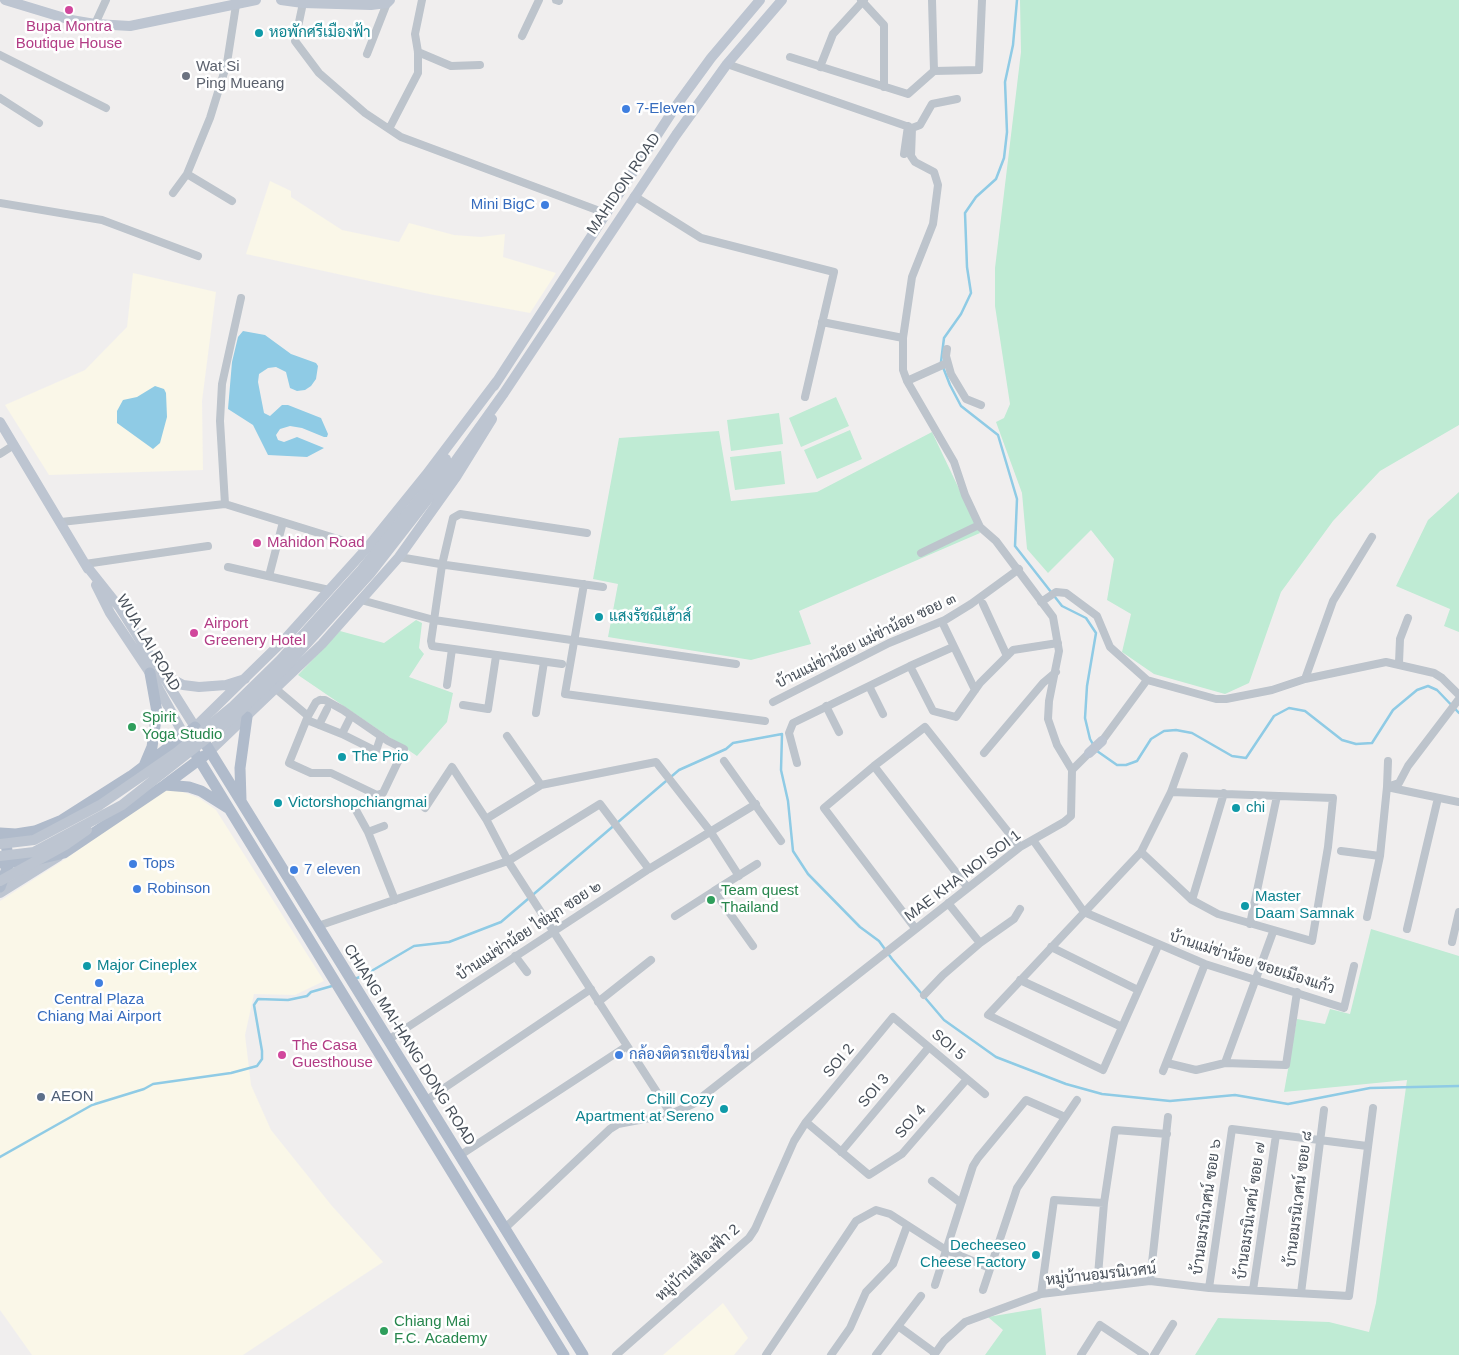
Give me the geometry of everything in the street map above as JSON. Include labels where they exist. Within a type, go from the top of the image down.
[{"type":"main road","points":[[5,0],[71,20],[95,24],[130,26],[256,0]]},
{"type":"main road","points":[[283,0],[304,3],[388,2]]},
{"type":"main road","name":"MAHIDON ROAD","points":[[0,844],[34,840],[100,805],[177,752],[233,706],[280,660],[362,569],[426,496],[605,213],[711,58],[760,0]]},
{"type":"main road","name":"MAHIDON ROAD","points":[[3,861],[34,852],[122,805],[236,716],[284,669],[370,574],[504,393],[634,196],[727,64],[782,0]]},
{"type":"main road","name":"MAHIDON ROAD","points":[[0,834],[35,831],[62,820],[143,767],[196,727],[248,678],[367,548],[498,381]]},
{"type":"main road","name":"MAHIDON ROAD","points":[[3,861],[47,859],[64,853],[200,760],[246,718],[305,661],[399,556],[480,441],[504,393]]},
{"type":"main road","name":"WUA LAI ROAD","points":[[0,422],[75,546],[110,613],[196,727]]},
{"type":"main road","points":[[284,640],[282,652],[287,660],[296,664],[305,661]]},
{"type":"main road","points":[[155,673],[172,682],[199,687],[226,685],[248,678]]},
{"type":"main road","points":[[143,767],[152,746],[158,712],[155,673]]},
{"type":"main road","name":"WUA LAI ROAD","points":[[155,673],[185,737]]},
{"type":"main road","points":[[241,802],[240,768],[246,718]]},
{"type":"main road","name":"CHIANG MAI-HANG DONG ROAD","points":[[196,727],[209,752],[583,1355]]},
{"type":"main road","name":"CHIANG MAI-HANG DONG ROAD","points":[[185,737],[564,1355]]},
{"type":"main road","points":[[1090,754],[1102,741]]},
{"type":"main road","points":[[165,785],[189,787],[201,791],[232,811]]},
{"type":"main road","points":[[0,881],[67,844],[122,805]]},
{"type":"main road","points":[[0,834],[6,844],[0,887]]},
{"type":"main road","points":[[0,893],[64,853]]},
{"type":"main road","points":[[476,1211],[488,1204]]},
{"type":"street","points":[[95,24],[106,0]]},
{"type":"street","points":[[389,129],[418,73],[418,52],[415,34],[422,0]]},
{"type":"street","points":[[522,36],[540,0]]},
{"type":"street","points":[[820,67],[833,34],[862,0],[884,25],[884,87]]},
{"type":"street","points":[[932,0],[934,71]]},
{"type":"street","points":[[790,57],[908,94],[934,71],[980,70],[982,0]]},
{"type":"street","points":[[367,54],[388,2]]},
{"type":"street","points":[[304,3],[295,41],[319,74],[335,89],[389,129],[401,136],[605,213]]},
{"type":"street","points":[[173,194],[187,174],[210,118],[227,63],[236,4]]},
{"type":"street","points":[[418,52],[451,66],[480,65]]},
{"type":"street","points":[[0,55],[106,108]]},
{"type":"street","points":[[727,64],[910,127],[920,125],[932,104],[956,99]]},
{"type":"street","points":[[0,98],[38,123]]},
{"type":"street","points":[[904,154],[910,127]]},
{"type":"street","name":"MAE KHA NOI SOI 1","points":[[504,1229],[610,1129],[618,1124],[671,1114],[693,1104],[1020,847],[1071,816],[1073,809],[1072,770],[1057,745],[1048,720],[1049,700],[1060,651],[1053,618],[1019,569],[996,541],[979,525],[965,495],[954,462],[907,381],[902,355],[912,276],[933,224],[938,185],[934,172],[915,162],[911,156],[910,127]]},
{"type":"street","points":[[187,174],[232,201]]},
{"type":"street","points":[[634,196],[701,238],[834,272],[805,397]]},
{"type":"street","points":[[0,203],[102,220],[198,256]]},
{"type":"street","points":[[225,504],[220,421],[222,384],[241,298]]},
{"type":"street","points":[[822,322],[903,338]]},
{"type":"street","points":[[947,349],[944,365],[966,399],[981,405]]},
{"type":"street","points":[[907,381],[944,365]]},
{"type":"street","points":[[0,454],[14,445]]},
{"type":"street","points":[[61,522],[225,504],[367,548]]},
{"type":"street","points":[[562,664],[452,650],[431,645],[442,565],[453,518],[460,514],[587,533]]},
{"type":"street","points":[[270,576],[284,522]]},
{"type":"street","points":[[921,553],[979,525]]},
{"type":"street","points":[[1305,679],[1333,601],[1372,537]]},
{"type":"street","points":[[85,564],[208,546]]},
{"type":"street","points":[[399,556],[442,565],[603,587]]},
{"type":"street","points":[[228,567],[329,590]]},
{"type":"street","name":"บ้านแม่ข่าน้อย แม่ข่าน้อย ซอย ๓","points":[[773,702],[889,643],[945,620],[971,604],[1019,569]]},
{"type":"street","points":[[584,584],[565,694],[766,721]]},
{"type":"street","points":[[1041,602],[1056,592],[1066,592],[1097,616],[1110,647],[1147,680],[1216,699],[1226,699],[1272,690],[1305,679],[1386,662],[1400,663],[1434,673],[1442,678],[1458,699],[1408,766],[1399,783],[1387,787]]},
{"type":"street","points":[[361,600],[434,620],[736,664]]},
{"type":"street","points":[[984,604],[1007,656]]},
{"type":"street","points":[[1400,663],[1400,639],[1408,618]]},
{"type":"street","points":[[944,626],[975,690]]},
{"type":"street","points":[[910,666],[933,711],[956,717],[975,690],[1013,650],[1058,642]]},
{"type":"street","points":[[797,763],[789,733],[794,723],[826,706],[953,647]]},
{"type":"street","points":[[447,685],[452,650]]},
{"type":"street","points":[[463,705],[488,709],[496,656]]},
{"type":"street","points":[[536,713],[544,662]]},
{"type":"street","points":[[984,753],[1043,683],[1056,672]]},
{"type":"street","points":[[1102,741],[1147,680]]},
{"type":"street","points":[[869,686],[883,714]]},
{"type":"street","points":[[276,689],[308,718],[319,725],[376,751],[381,736]]},
{"type":"street","points":[[325,700],[404,749],[380,795],[330,772],[311,773],[289,763],[308,718],[316,702],[325,700]]},
{"type":"street","points":[[826,706],[839,732]]},
{"type":"street","points":[[319,725],[327,709]]},
{"type":"street","points":[[342,734],[351,716]]},
{"type":"street","points":[[915,928],[824,808],[925,726],[1020,847]]},
{"type":"street","points":[[507,736],[541,785]]},
{"type":"street","points":[[1072,770],[1090,754]]},
{"type":"street","points":[[1158,946],[1103,1070],[988,1015],[1141,852],[1171,792],[1184,756]]},
{"type":"street","points":[[724,760],[781,841]]},
{"type":"street","points":[[1367,917],[1380,856],[1388,761]]},
{"type":"street","points":[[486,819],[541,785],[656,762],[667,779],[710,831],[740,876]]},
{"type":"street","points":[[874,766],[968,888]]},
{"type":"street","points":[[425,808],[452,767],[486,819],[508,861],[671,1114]]},
{"type":"street","points":[[1387,787],[1459,802]]},
{"type":"street","points":[[1141,852],[1192,900],[1218,914],[1273,932],[1312,941],[1328,847],[1333,798],[1171,792]]},
{"type":"street","points":[[1192,900],[1224,793]]},
{"type":"street","points":[[1250,924],[1277,796]]},
{"type":"street","points":[[1407,929],[1438,798]]},
{"type":"street","points":[[352,803],[368,832],[395,900]]},
{"type":"street","points":[[318,926],[508,861],[600,804],[649,869]]},
{"type":"street","name":"บ้านแม่ข่าน้อย ไข่มุก ซอย ๒","points":[[388,1040],[686,845],[756,804]]},
{"type":"street","points":[[368,832],[384,826]]},
{"type":"street","points":[[1034,840],[1084,912]]},
{"type":"street","points":[[1341,851],[1380,856]]},
{"type":"street","points":[[675,916],[757,864]]},
{"type":"street","points":[[714,891],[753,946]]},
{"type":"street","points":[[948,903],[980,943]]},
{"type":"street","points":[[924,995],[942,975],[980,943],[1014,919],[1020,909]]},
{"type":"street","name":"บ้านแม่ข่าน้อย ซอยเมืองแก้ว","points":[[1084,912],[1158,946],[1205,964],[1344,1008],[1354,966]]},
{"type":"street","points":[[1452,942],[1459,912]]},
{"type":"street","points":[[1225,1063],[1273,932]]},
{"type":"street","points":[[1051,947],[1138,990]]},
{"type":"street","points":[[515,956],[527,972]]},
{"type":"street","points":[[598,1002],[651,960]]},
{"type":"street","points":[[1163,1071],[1205,964]]},
{"type":"street","points":[[1020,980],[1122,1027]]},
{"type":"street","points":[[425,1101],[591,989]]},
{"type":"street","points":[[1167,1063],[1196,1070],[1225,1063],[1286,1065],[1297,992]]},
{"type":"street","name":"SOI 5","points":[[893,1017],[985,1094]]},
{"type":"street","name":"SOI 2","points":[[806,1122],[893,1017]]},
{"type":"street","points":[[459,1156],[626,1046]]},
{"type":"street","name":"SOI 3","points":[[841,1152],[929,1047]]},
{"type":"street","name":"SOI 4","points":[[841,1152],[869,1175],[902,1154],[967,1079]]},
{"type":"street","points":[[935,1285],[961,1203],[978,1158],[1026,1100],[1065,1118]]},
{"type":"street","points":[[983,1290],[1015,1194],[1077,1100]]},
{"type":"street","points":[[1276,1135],[1367,1146],[1373,1108]]},
{"type":"street","name":"บ้านอมรนิเวศน์ ซอย ๘","points":[[1301,1293],[1324,1110]]},
{"type":"street","points":[[1150,1281],[1168,1117]]},
{"type":"street","points":[[806,1122],[841,1152]]},
{"type":"street","name":"หมู่บ้านเฟื่องฟ้า 2","points":[[616,1355],[749,1238],[755,1229],[794,1141],[806,1122]]},
{"type":"street","points":[[1097,1287],[1104,1203],[1115,1130],[1167,1134]]},
{"type":"street","name":"บ้านอมรนิเวศน์ ซอย ๖","points":[[1210,1288],[1232,1130],[1276,1135]]},
{"type":"street","name":"บ้านอมรนิเวศน์ ซอย ๗","points":[[1253,1290],[1276,1135]]},
{"type":"street","name":"หมู่บ้านอมรนิเวศน์","points":[[934,1354],[965,1322],[1041,1294],[1150,1281],[1210,1288],[1349,1296],[1367,1146]]},
{"type":"street","points":[[932,1181],[961,1203]]},
{"type":"street","points":[[1041,1294],[1054,1200],[1104,1203]]},
{"type":"street","points":[[766,1355],[856,1221],[876,1210],[890,1214],[946,1250],[990,1268]]},
{"type":"street","points":[[831,1355],[850,1328],[866,1292],[893,1264],[907,1226]]},
{"type":"street","points":[[876,1355],[921,1296]]},
{"type":"street","points":[[1154,1355],[1173,1324]]},
{"type":"street","points":[[1081,1355],[1100,1325],[1145,1355]]},
{"type":"street","points":[[898,1326],[934,1354]]},
{"type":"shaded area","points":[[270,181],[291,191],[291,197],[342,230],[399,242],[409,223],[454,235],[481,237],[505,234],[503,257],[556,273],[530,313],[429,294],[246,254]]},
{"type":"shaded area","points":[[133,273],[216,292],[202,401],[203,470],[49,475],[5,405],[85,370],[127,327]]},
{"type":"shaded area","name":"Central Plaza Chiang Mai Airport","points":[[164,790],[178,790],[199,798],[216,810],[324,981],[295,995],[254,994],[245,1035],[251,1085],[271,1130],[332,1206],[383,1262],[243,1355],[32,1355],[0,1310],[0,901],[67,858]]},
{"type":"shaded area","points":[[723,1303],[748,1338],[734,1355],[663,1355]]},
{"type":"green space","points":[[1020,0],[1459,0],[1459,425],[1380,471],[1333,521],[1281,592],[1249,683],[1225,694],[1154,674],[1122,652],[1131,614],[1107,600],[1114,559],[1091,530],[1048,573],[1027,549],[1022,493],[996,422],[1004,418],[1010,404],[995,306],[995,268],[1021,52]]},
{"type":"green space","points":[[836,397],[849,426],[801,447],[789,418]]},
{"type":"green space","points":[[779,413],[783,444],[731,451],[727,420]]},
{"type":"green space","points":[[850,430],[862,459],[817,479],[804,450]]},
{"type":"green space","points":[[719,431],[731,501],[817,492],[932,432],[980,533],[799,611],[811,644],[751,660],[608,637],[618,584],[593,579],[619,438]]},
{"type":"green space","points":[[781,451],[785,484],[735,490],[730,457]]},
{"type":"green space","points":[[1459,492],[1459,632],[1444,626],[1450,609],[1396,586],[1428,520]]},
{"type":"green space","points":[[416,620],[422,623],[419,648],[424,654],[409,677],[453,693],[447,722],[417,756],[298,675],[340,631],[384,643]]},
{"type":"green space","points":[[1371,929],[1459,956],[1459,1355],[1195,1355],[1218,1318],[1329,1322],[1369,1332],[1376,1303],[1407,1080],[1284,1092],[1297,1019],[1325,1024],[1330,1009],[1350,1014]]},
{"type":"green space","points":[[1041,1308],[1046,1355],[985,1355],[1003,1330],[988,1317]]},
{"type":"water","points":[[243,331],[265,335],[291,354],[316,363],[318,366],[316,379],[305,390],[297,391],[290,388],[286,372],[276,367],[268,368],[259,374],[258,382],[264,413],[270,416],[282,405],[288,405],[321,418],[328,434],[327,437],[324,437],[302,428],[290,426],[280,429],[276,435],[278,440],[284,442],[297,437],[324,448],[307,457],[268,455],[253,425],[228,409],[232,362],[238,337]]},
{"type":"water","points":[[155,386],[164,389],[166,393],[167,417],[160,443],[153,449],[117,423],[117,411],[123,400],[137,397]]},
{"type":"waterway","points":[[1017,0],[1013,45],[1005,82],[1007,132],[1004,158],[996,179],[976,197],[965,213],[967,267],[971,293],[961,314],[944,338],[941,362],[961,406],[998,435],[1017,499],[1015,546],[1062,606],[1086,618],[1096,633],[1087,686],[1085,718],[1090,739],[1094,746]]},
{"type":"waterway","points":[[1097,751],[1117,765],[1126,765],[1137,761],[1151,739],[1164,731],[1176,730],[1192,733],[1232,756],[1246,758],[1274,716],[1289,708],[1305,711],[1342,740],[1356,744],[1372,743],[1393,710],[1417,690],[1428,686],[1437,690],[1459,713]]},
{"type":"waterway","points":[[354,979],[363,976],[414,946],[449,942],[501,922],[679,770],[726,749],[733,743],[782,734],[781,770],[788,801],[793,851],[808,874],[860,927],[879,941],[944,1020],[996,1057],[1066,1084],[1102,1094],[1170,1101],[1235,1095],[1288,1104],[1370,1088],[1459,1086]]},
{"type":"waterway","points":[[0,1157],[92,1105],[144,1089],[153,1084],[231,1073],[257,1066],[262,1059],[254,1005],[258,999],[288,1000],[307,996],[311,992],[332,986]]},
{"type":"place","name":"Bupa Montra Boutique House","points":[[69,10]]},
{"type":"place","name":"หอพักศรีเมืองฟ้า","points":[[259,33]]},
{"type":"place","name":"Wat Si Ping Mueang","points":[[186,76]]},
{"type":"place","name":"7-Eleven","points":[[626,109]]},
{"type":"place","name":"Mini BigC","points":[[545,205]]},
{"type":"place","name":"Mahidon Road","points":[[257,543]]},
{"type":"place","name":"แสงรัชณีเฮ้าส์","points":[[599,617]]},
{"type":"place","name":"Airport Greenery Hotel","points":[[194,633]]},
{"type":"place","name":"Spirit Yoga Studio","points":[[132,727]]},
{"type":"place","name":"The Prio","points":[[342,757]]},
{"type":"place","name":"Victorshopchiangmai","points":[[278,803]]},
{"type":"place","name":"chi","points":[[1236,808]]},
{"type":"place","name":"Tops","points":[[133,864]]},
{"type":"place","name":"7 eleven","points":[[294,870]]},
{"type":"place","name":"Robinson","points":[[137,889]]},
{"type":"place","name":"Team quest Thailand","points":[[711,900]]},
{"type":"place","name":"Master Daam Samnak","points":[[1245,906]]},
{"type":"place","name":"Major Cineplex","points":[[87,966]]},
{"type":"place","name":"Central Plaza Chiang Mai Airport","points":[[99,983]]},
{"type":"place","name":"The Casa Guesthouse","points":[[282,1055]]},
{"type":"place","name":"กล้องติดรถเชียงใหม่","points":[[619,1055]]},
{"type":"place","name":"AEON","points":[[41,1097]]},
{"type":"place","name":"Chill Cozy Apartment at Sereno","points":[[724,1109]]},
{"type":"place","name":"Decheeseo Cheese Factory","points":[[1036,1255]]},
{"type":"place","name":"Chiang Mai F.C. Academy","points":[[384,1331]]}]
